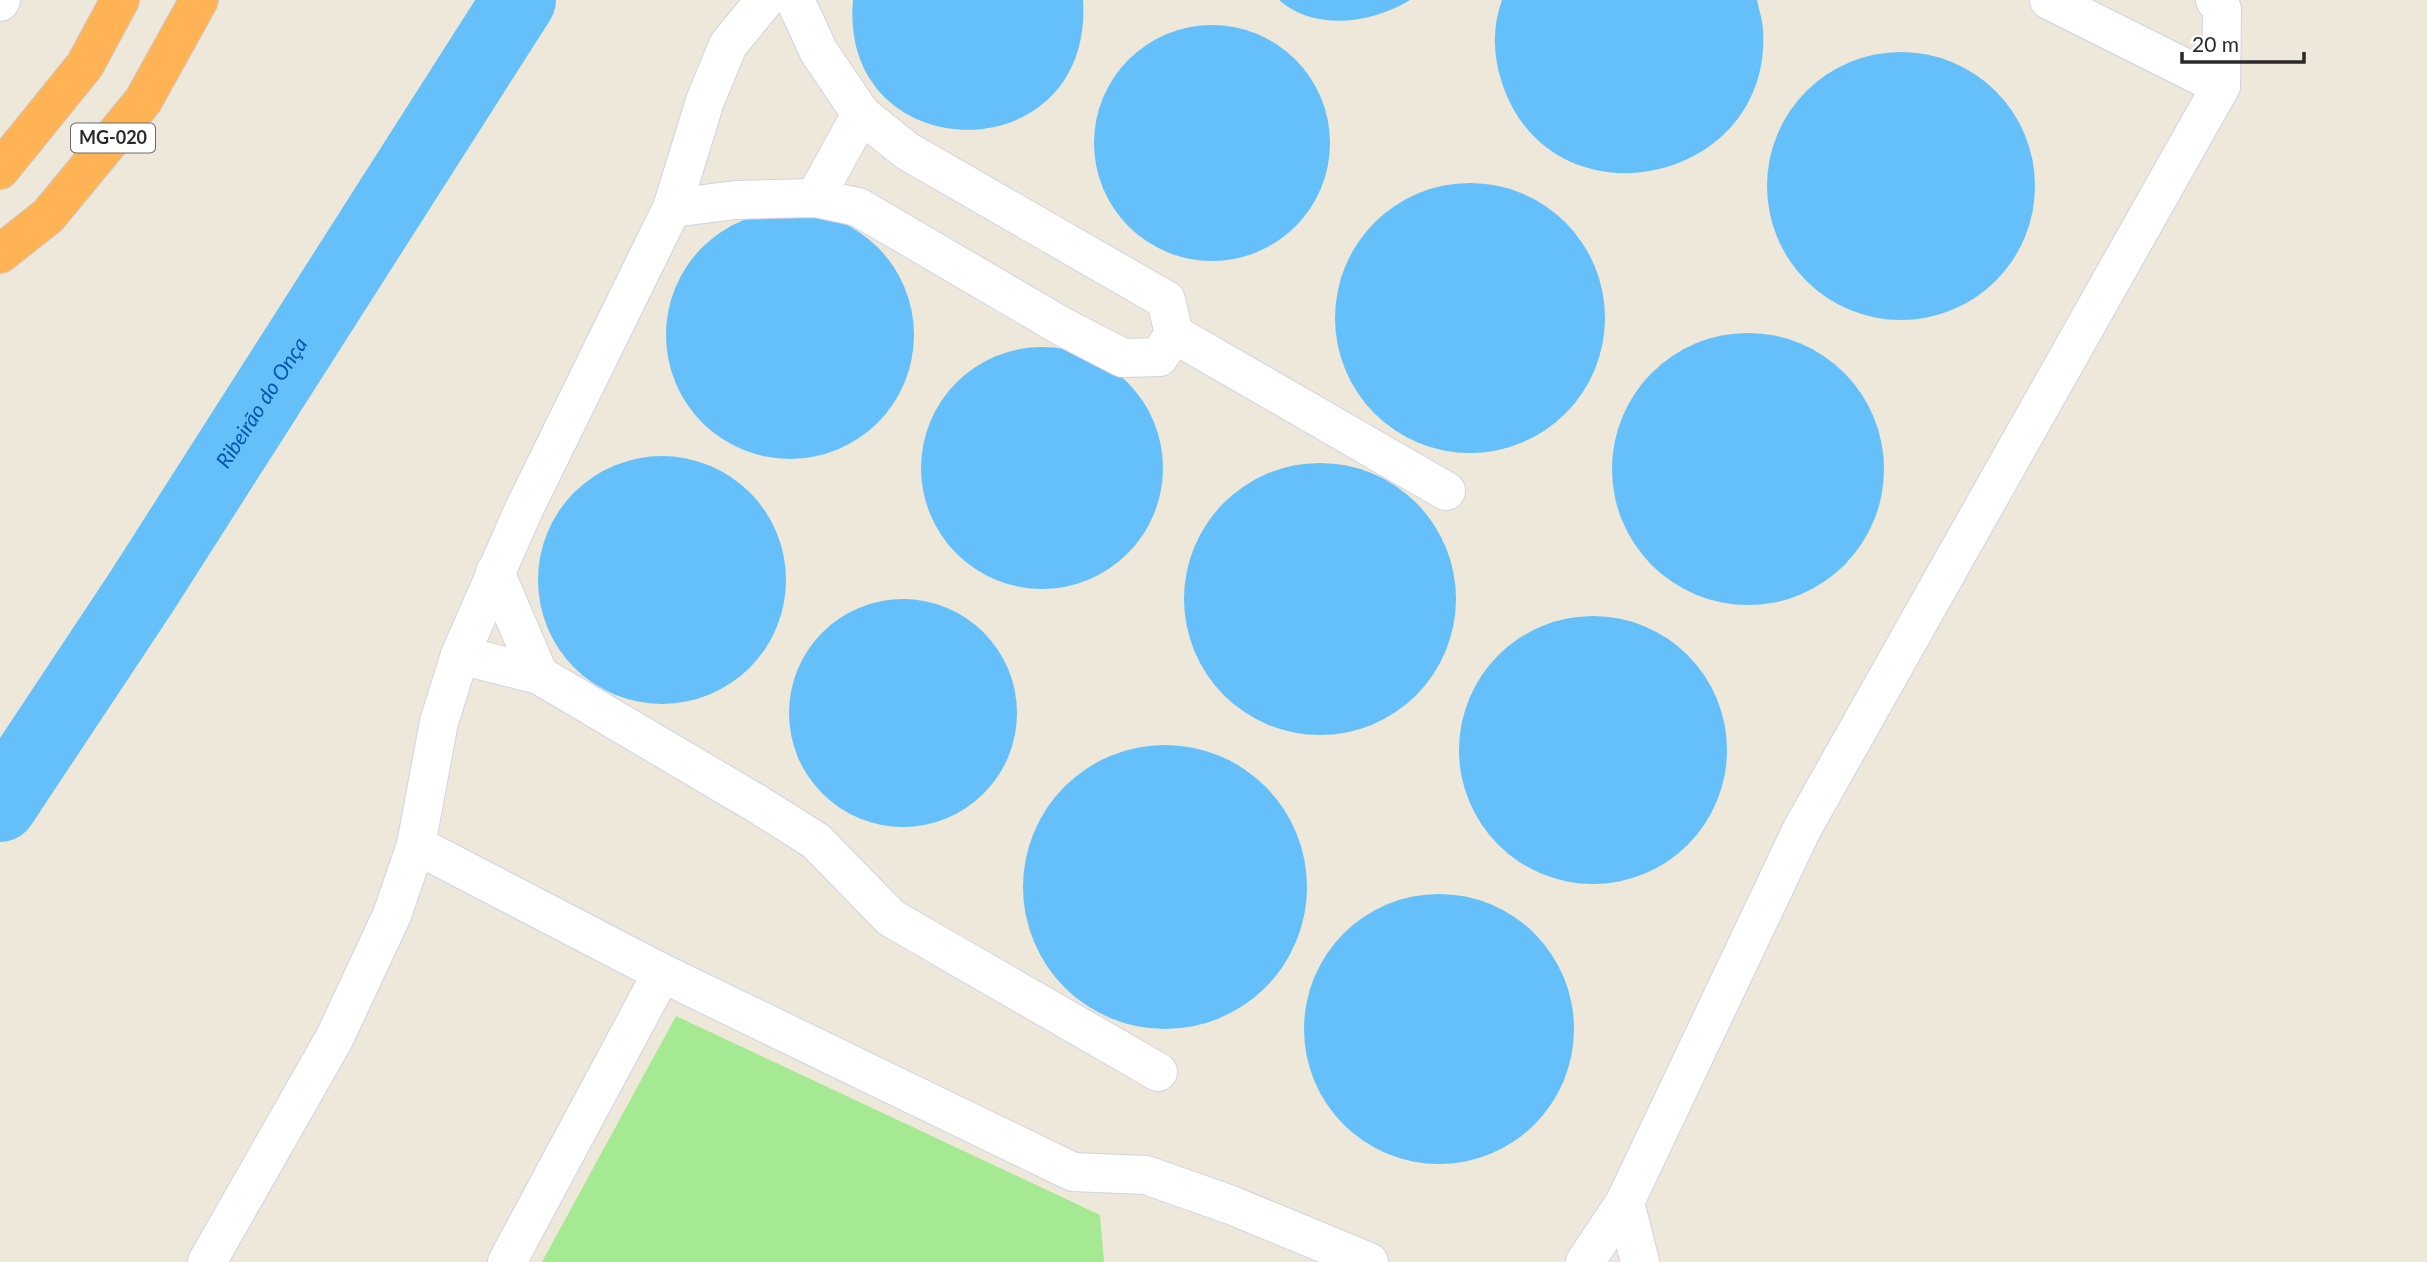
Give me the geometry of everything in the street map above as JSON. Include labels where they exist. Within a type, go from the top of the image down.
[{"type":"highway","name":"MG-020","points":[[0,170],[85,65],[120,0]]},
{"type":"highway","name":"MG-020","points":[[0,254],[48,215],[143,101],[198,0]]},
{"type":"lane","points":[[207,1262],[334,1039],[392,915],[416,845],[439,722],[460,655],[495,572],[673,208],[705,101],[728,45],[765,0]]},
{"type":"lane","points":[[673,208],[736,200],[815,198],[858,207],[1063,327],[1124,358],[1159,357],[1174,334],[1166,300],[931,165],[862,114],[819,52],[795,0]]},
{"type":"lane","points":[[2049,0],[2221,86]]},
{"type":"lane","points":[[1585,1262],[1625,1202],[1802,829],[2221,86],[2222,9],[2215,0]]},
{"type":"lane","points":[[815,198],[862,114]]},
{"type":"lane","points":[[1174,334],[1446,491]]},
{"type":"lane","points":[[495,572],[539,675]]},
{"type":"lane","points":[[460,655],[539,675],[816,841],[891,918],[1158,1072]]},
{"type":"lane","points":[[416,845],[662,973],[1073,1172],[1146,1175],[1231,1205],[1369,1262]]},
{"type":"lane","points":[[507,1262],[662,973]]},
{"type":"lane","points":[[1625,1202],[1640,1262]]},
{"type":"green space","points":[[676,1016],[1100,1215],[1104,1262],[542,1262]]},
{"type":"water","points":[[853,0],[1083,0],[1076,57],[1050,98],[1011,122],[966,130],[922,121],[884,97],[859,56]]},
{"type":"water","points":[[1279,0],[1410,0],[1379,14],[1344,21],[1309,17]]},
{"type":"water","points":[[1502,0],[1757,0],[1763,31],[1756,84],[1733,125],[1697,154],[1654,170],[1608,172],[1565,159],[1528,130],[1502,83],[1495,42]]},
{"type":"water","points":[[1212,25],[1246,30],[1268,39],[1287,52],[1303,68],[1316,87],[1325,109],[1330,143],[1325,177],[1316,199],[1303,218],[1287,234],[1268,247],[1246,256],[1212,261],[1178,256],[1156,247],[1137,234],[1121,218],[1108,199],[1099,177],[1094,143],[1099,109],[1108,87],[1121,68],[1137,52],[1156,39],[1178,30]]},
{"type":"water","points":[[1901,52],[1952,62],[1996,91],[2025,135],[2035,186],[2025,237],[1996,281],[1952,310],[1901,320],[1850,310],[1806,281],[1777,237],[1767,186],[1777,135],[1806,91],[1850,62]]},
{"type":"water","points":[[1457,183],[1483,183],[1522,193],[1545,205],[1566,222],[1583,243],[1595,266],[1603,292],[1603,344],[1595,370],[1583,393],[1566,414],[1545,431],[1509,448],[1483,453],[1457,453],[1431,448],[1406,437],[1384,423],[1365,404],[1340,357],[1335,331],[1335,305],[1340,279],[1351,254],[1365,232],[1384,213],[1431,188]]},
{"type":"water","points":[[790,211],[814,213],[837,220],[878,247],[905,288],[912,311],[912,359],[905,382],[878,423],[837,450],[814,457],[790,459],[766,457],[743,450],[702,423],[675,382],[668,359],[666,335],[668,311],[675,288],[702,247],[743,220],[766,213]]},
{"type":"water","points":[[1748,333],[1787,339],[1812,349],[1844,373],[1861,394],[1873,417],[1881,443],[1884,469],[1878,508],[1868,533],[1844,565],[1823,582],[1800,594],[1774,602],[1748,605],[1709,599],[1684,589],[1652,565],[1635,544],[1623,521],[1615,495],[1612,469],[1618,430],[1628,405],[1652,373],[1673,356],[1696,344],[1722,336]]},
{"type":"water","points":[[1042,347],[1066,350],[1088,357],[1109,368],[1127,383],[1142,401],[1153,422],[1160,444],[1163,468],[1160,492],[1153,514],[1142,535],[1127,553],[1109,568],[1088,579],[1066,586],[1042,589],[1018,586],[996,579],[975,568],[957,553],[942,535],[931,514],[924,492],[921,468],[924,444],[931,422],[942,401],[957,383],[975,368],[996,357],[1018,350]]},
{"type":"water","points":[[662,456],[698,461],[731,477],[750,492],[765,511],[781,544],[786,580],[781,616],[765,649],[750,668],[731,683],[698,699],[662,704],[626,699],[593,683],[574,668],[559,649],[543,616],[538,580],[543,544],[559,511],[574,492],[593,477],[626,461]]},
{"type":"water","points":[[1307,463],[1333,463],[1372,473],[1396,486],[1416,503],[1433,523],[1446,547],[1454,572],[1454,626],[1446,651],[1433,675],[1416,695],[1396,712],[1372,725],[1347,733],[1307,735],[1280,729],[1256,719],[1234,704],[1215,685],[1200,663],[1190,639],[1184,612],[1184,586],[1190,559],[1200,535],[1215,513],[1234,494],[1256,479],[1280,469]]},
{"type":"water","points":[[892,599],[914,599],[947,607],[984,632],[1009,669],[1017,713],[1009,757],[984,794],[947,819],[914,827],[892,827],[849,814],[815,786],[797,757],[789,724],[789,702],[802,659],[830,625],[859,607]]},
{"type":"water","points":[[1580,616],[1606,616],[1632,621],[1656,631],[1688,655],[1705,675],[1722,711],[1727,750],[1722,789],[1705,825],[1688,845],[1668,862],[1632,879],[1606,884],[1580,884],[1554,879],[1530,869],[1508,854],[1489,835],[1474,813],[1464,789],[1459,763],[1459,737],[1464,711],[1474,687],[1489,665],[1508,646],[1530,631],[1554,621]]},
{"type":"water","points":[[1165,745],[1206,751],[1232,762],[1255,777],[1275,797],[1290,820],[1301,846],[1307,887],[1301,928],[1290,954],[1275,977],[1255,997],[1232,1012],[1206,1023],[1165,1029],[1124,1023],[1098,1012],[1075,997],[1055,977],[1040,954],[1029,928],[1023,887],[1029,846],[1040,820],[1055,797],[1075,777],[1098,762],[1124,751]]},
{"type":"water","points":[[1439,894],[1491,904],[1525,925],[1543,943],[1564,977],[1574,1029],[1564,1081],[1543,1115],[1525,1133],[1491,1154],[1439,1164],[1387,1154],[1353,1133],[1335,1115],[1314,1081],[1304,1029],[1314,977],[1335,943],[1353,925],[1387,904]]},
{"type":"waterway","name":"Ribeirão do Onça","points":[[0,805],[142,591],[519,0]]}]
